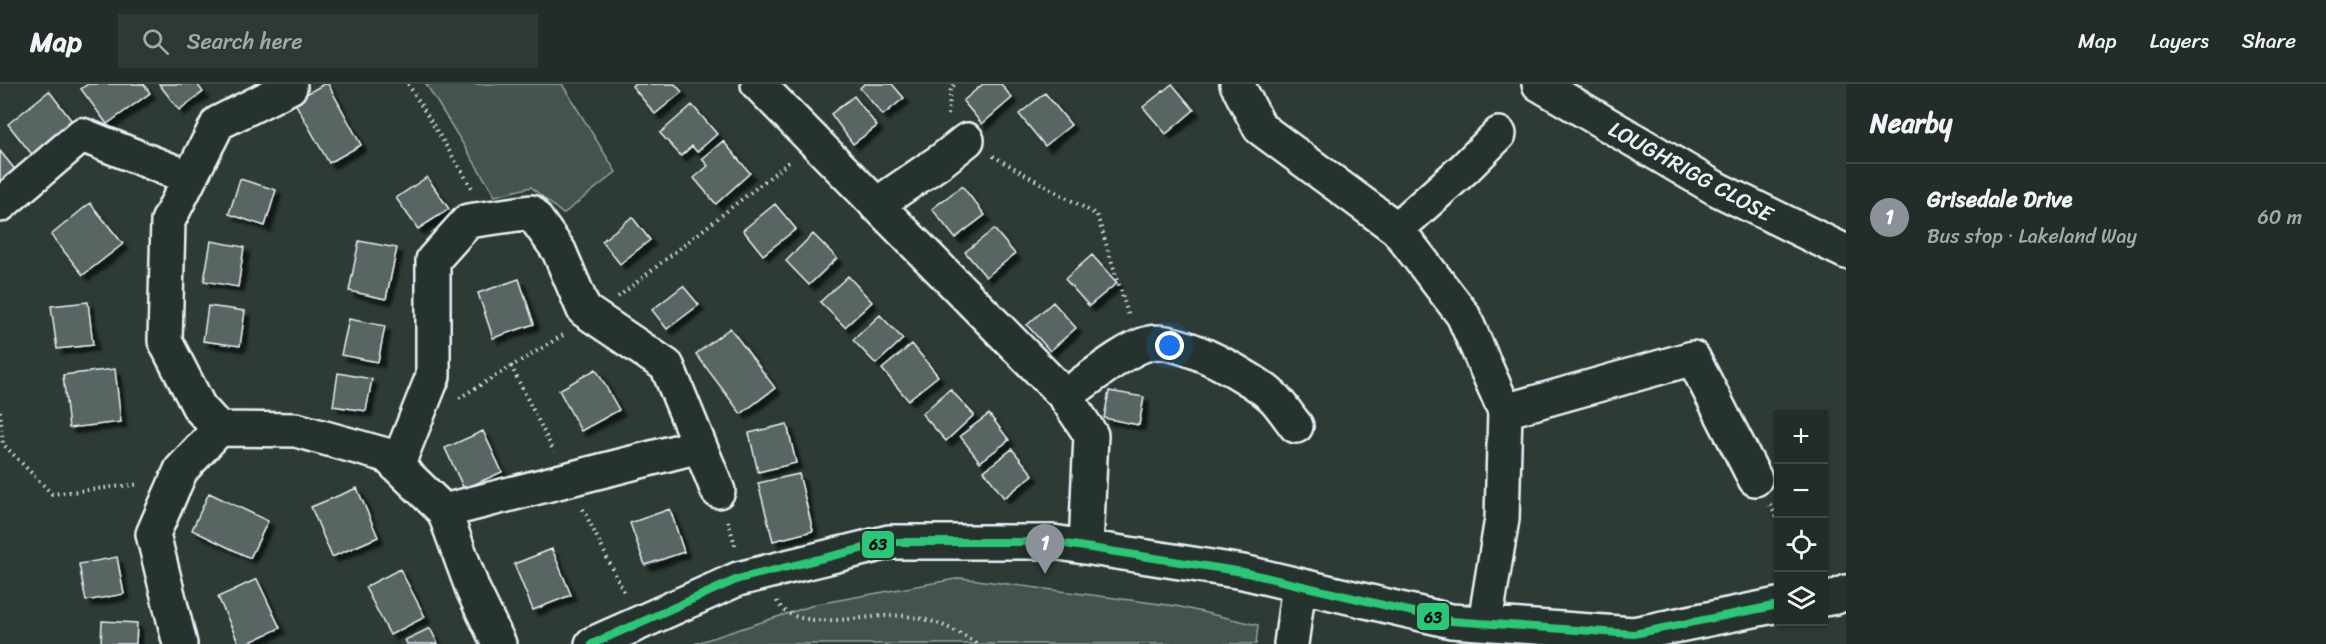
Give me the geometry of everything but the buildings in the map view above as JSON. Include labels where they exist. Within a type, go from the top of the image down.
[{"type":"street","points":[[758,84],[1065,396],[1091,435],[1086,547]]},
{"type":"street","points":[[1237,84],[1260,128],[1397,229],[1463,315],[1505,411],[1502,519],[1485,623]]},
{"type":"street","name":"LOUGHRIGG CLOSE","points":[[1539,84],[1717,189],[1846,252]]},
{"type":"street","points":[[290,87],[218,123],[168,221],[165,341],[199,407],[219,429],[296,430],[387,455],[444,511],[473,590],[499,644]]},
{"type":"street","points":[[1397,229],[1499,134]]},
{"type":"street","points":[[0,205],[82,135],[190,178]]},
{"type":"street","points":[[876,205],[967,140]]},
{"type":"street","points":[[397,465],[433,376],[433,260],[468,221],[531,212],[558,251],[584,310],[667,366],[718,491]]},
{"type":"street","points":[[1065,396],[1138,346],[1152,342],[1171,344],[1219,362],[1258,384],[1296,426]]},
{"type":"street","points":[[1505,411],[1693,358],[1755,479]]},
{"type":"street","points":[[180,644],[153,534],[181,470],[219,429]]},
{"type":"street","points":[[444,511],[699,446]]},
{"type":"street","points":[[608,640],[755,575],[889,542],[1053,542],[1243,572],[1451,621],[1634,634],[1774,606]]},
{"type":"street","points":[[1291,644],[1299,585]]},
{"type":"path","points":[[408,84],[490,218]]},
{"type":"path","points":[[967,140],[1097,215],[1138,346]]},
{"type":"path","points":[[415,425],[593,317],[814,142]]},
{"type":"path","points":[[0,411],[3,444],[52,494],[177,479]]},
{"type":"path","points":[[718,491],[755,575],[780,609],[800,619],[828,621],[904,616],[945,624],[978,644]]},
{"type":"shaded area","points":[[426,84],[562,84],[616,172],[563,214],[531,187],[495,196]]},
{"type":"shaded area","points":[[961,578],[1176,606],[1258,625],[1256,644],[694,644],[817,604]]},
{"type":"transit line","name":"63","points":[[592,644],[738,579],[889,542],[1053,542],[1243,572],[1451,621],[1634,634],[1774,606]]},
{"type":"place","name":"Grisedale Drive","points":[[1045,574]]}]
